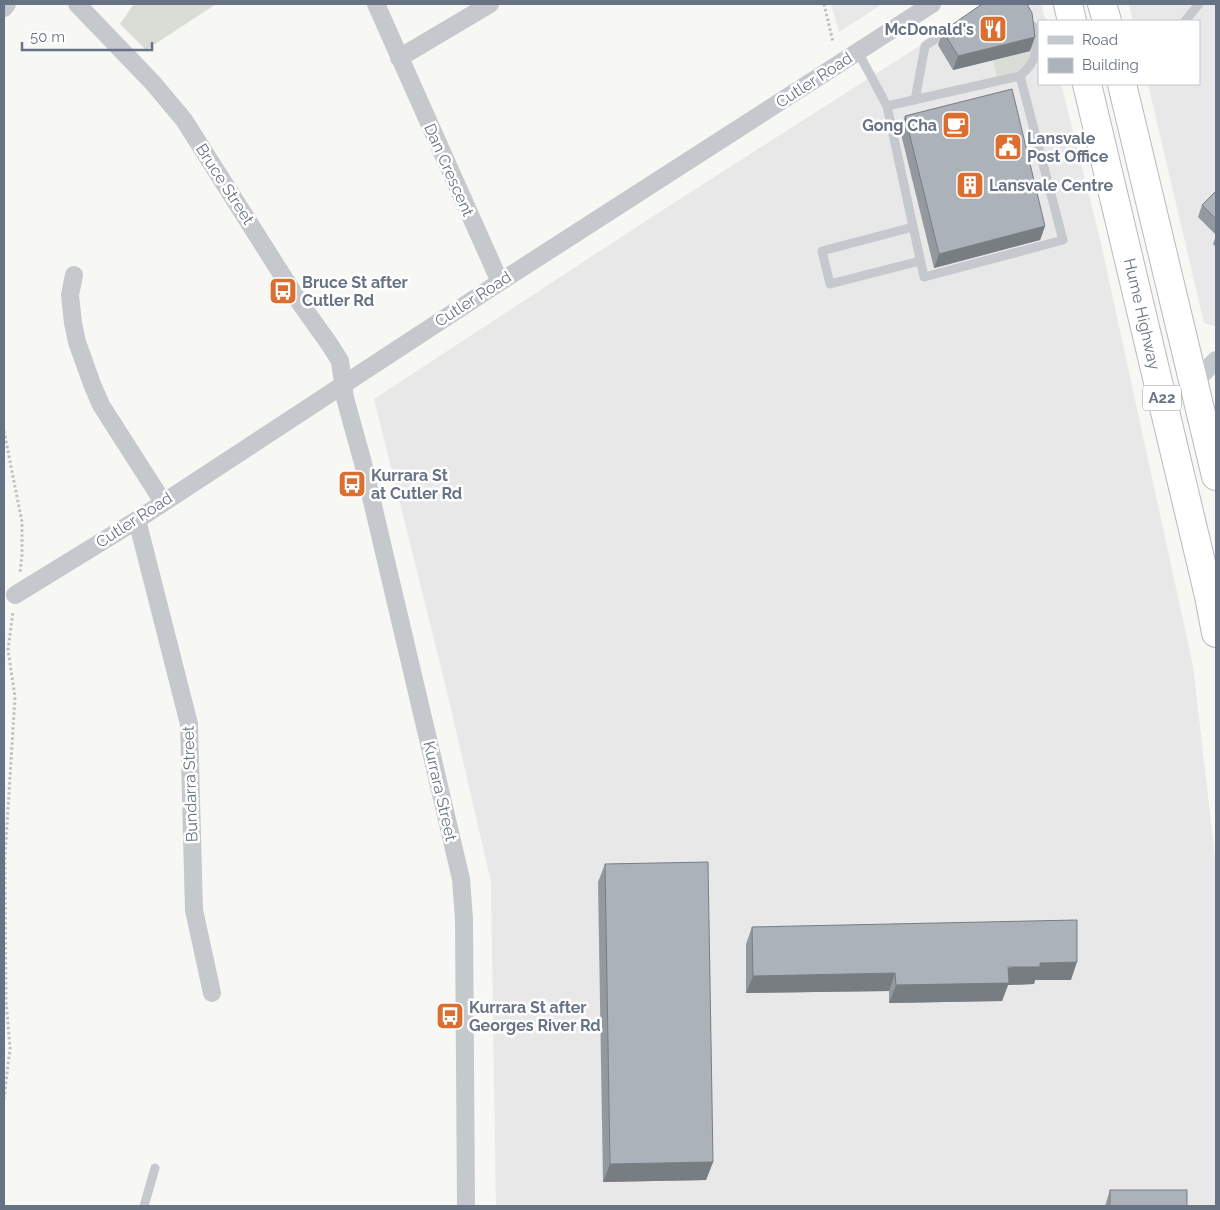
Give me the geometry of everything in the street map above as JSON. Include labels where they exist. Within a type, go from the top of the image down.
[{"type":"highway","points":[[1068,4],[1072,20]]},
{"type":"highway","points":[[1102,4],[1107,20]]},
{"type":"highway","name":"Hume Highway","points":[[1087,85],[1209,596],[1216,633]]},
{"type":"highway","name":"Hume Highway","points":[[1127,88],[1186,354],[1195,382],[1216,476]]},
{"type":"street","points":[[4,8],[7,4]]},
{"type":"street","name":"Bruce Street","points":[[77,4],[153,83],[184,120],[298,300],[340,361],[344,384]]},
{"type":"street","name":"Dan Crescent","points":[[376,4],[500,282]]},
{"type":"street","points":[[399,58],[490,4]]},
{"type":"street","name":"Cutler Road","points":[[15,595],[137,520],[500,282],[932,4]]},
{"type":"street","points":[[74,275],[70,295],[73,323],[77,342],[92,384],[101,405],[163,502]]},
{"type":"street","points":[[1195,382],[1216,360]]},
{"type":"street","name":"Kurrara Street","points":[[344,384],[345,398],[363,463],[461,878],[464,919],[466,1206]]},
{"type":"street","name":"Bundarra Street","points":[[137,520],[189,724],[194,910],[212,994]]},
{"type":"lane","points":[[1186,20],[1199,4]]},
{"type":"lane","points":[[887,106],[1020,76],[1029,68],[1037,49],[1030,15]]},
{"type":"lane","points":[[915,100],[925,46],[955,25]]},
{"type":"lane","points":[[858,52],[887,106],[924,277],[1063,240],[1020,76]]},
{"type":"lane","points":[[913,227],[822,251],[830,284],[920,261]]},
{"type":"lane","points":[[144,1206],[154,1168]]},
{"type":"path","points":[[824,4],[833,42]]},
{"type":"path","points":[[4,431],[22,522],[22,555],[8,650],[15,697],[5,857],[6,1000],[10,1048],[4,1099]]},
{"type":"shaded area","points":[[134,4],[216,4],[146,50],[120,24]]},
{"type":"shaded area","points":[[831,4],[882,4],[839,32]]},
{"type":"shaded area","points":[[985,4],[1041,4],[1046,20],[1038,20],[1038,85],[1061,85],[1100,239],[1193,666],[1216,866],[1216,1206],[496,1206],[491,882],[448,696],[374,399],[655,215]]},
{"type":"shaded area","points":[[1129,4],[1216,4],[1216,324],[1214,326],[1204,323],[1148,85],[1200,85],[1200,20],[1133,20]]},
{"type":"shaded area","points":[[1033,50],[1024,70],[997,77],[993,60]]},
{"type":"building","name":"McDonald's","points":[[982,4],[1027,4],[1032,13],[1035,37],[958,56],[943,31]]},
{"type":"building","name":"Lansvale Centre","points":[[1012,89],[1045,226],[939,254],[905,116]]},
{"type":"building","points":[[1216,191],[1216,219],[1202,205]]},
{"type":"building","points":[[708,862],[713,1162],[610,1164],[605,864]]},
{"type":"building","points":[[1077,920],[1077,962],[1040,963],[1040,967],[1008,967],[1009,983],[896,985],[895,973],[753,976],[752,927]]},
{"type":"building","points":[[1110,1190],[1187,1190],[1187,1206],[1110,1206]]},
{"type":"place","name":"McDonald's","points":[[993,29]]},
{"type":"place","name":"Gong Cha","points":[[956,125]]},
{"type":"place","name":"Lansvale Post Office","points":[[1008,147]]},
{"type":"place","name":"Lansvale Centre","points":[[970,185]]},
{"type":"place","name":"Bruce St after Cutler Rd","points":[[283,291]]},
{"type":"place","name":"Kurrara St at Cutler Rd","points":[[352,484]]},
{"type":"place","name":"Kurrara St after Georges River Rd","points":[[450,1016]]}]
